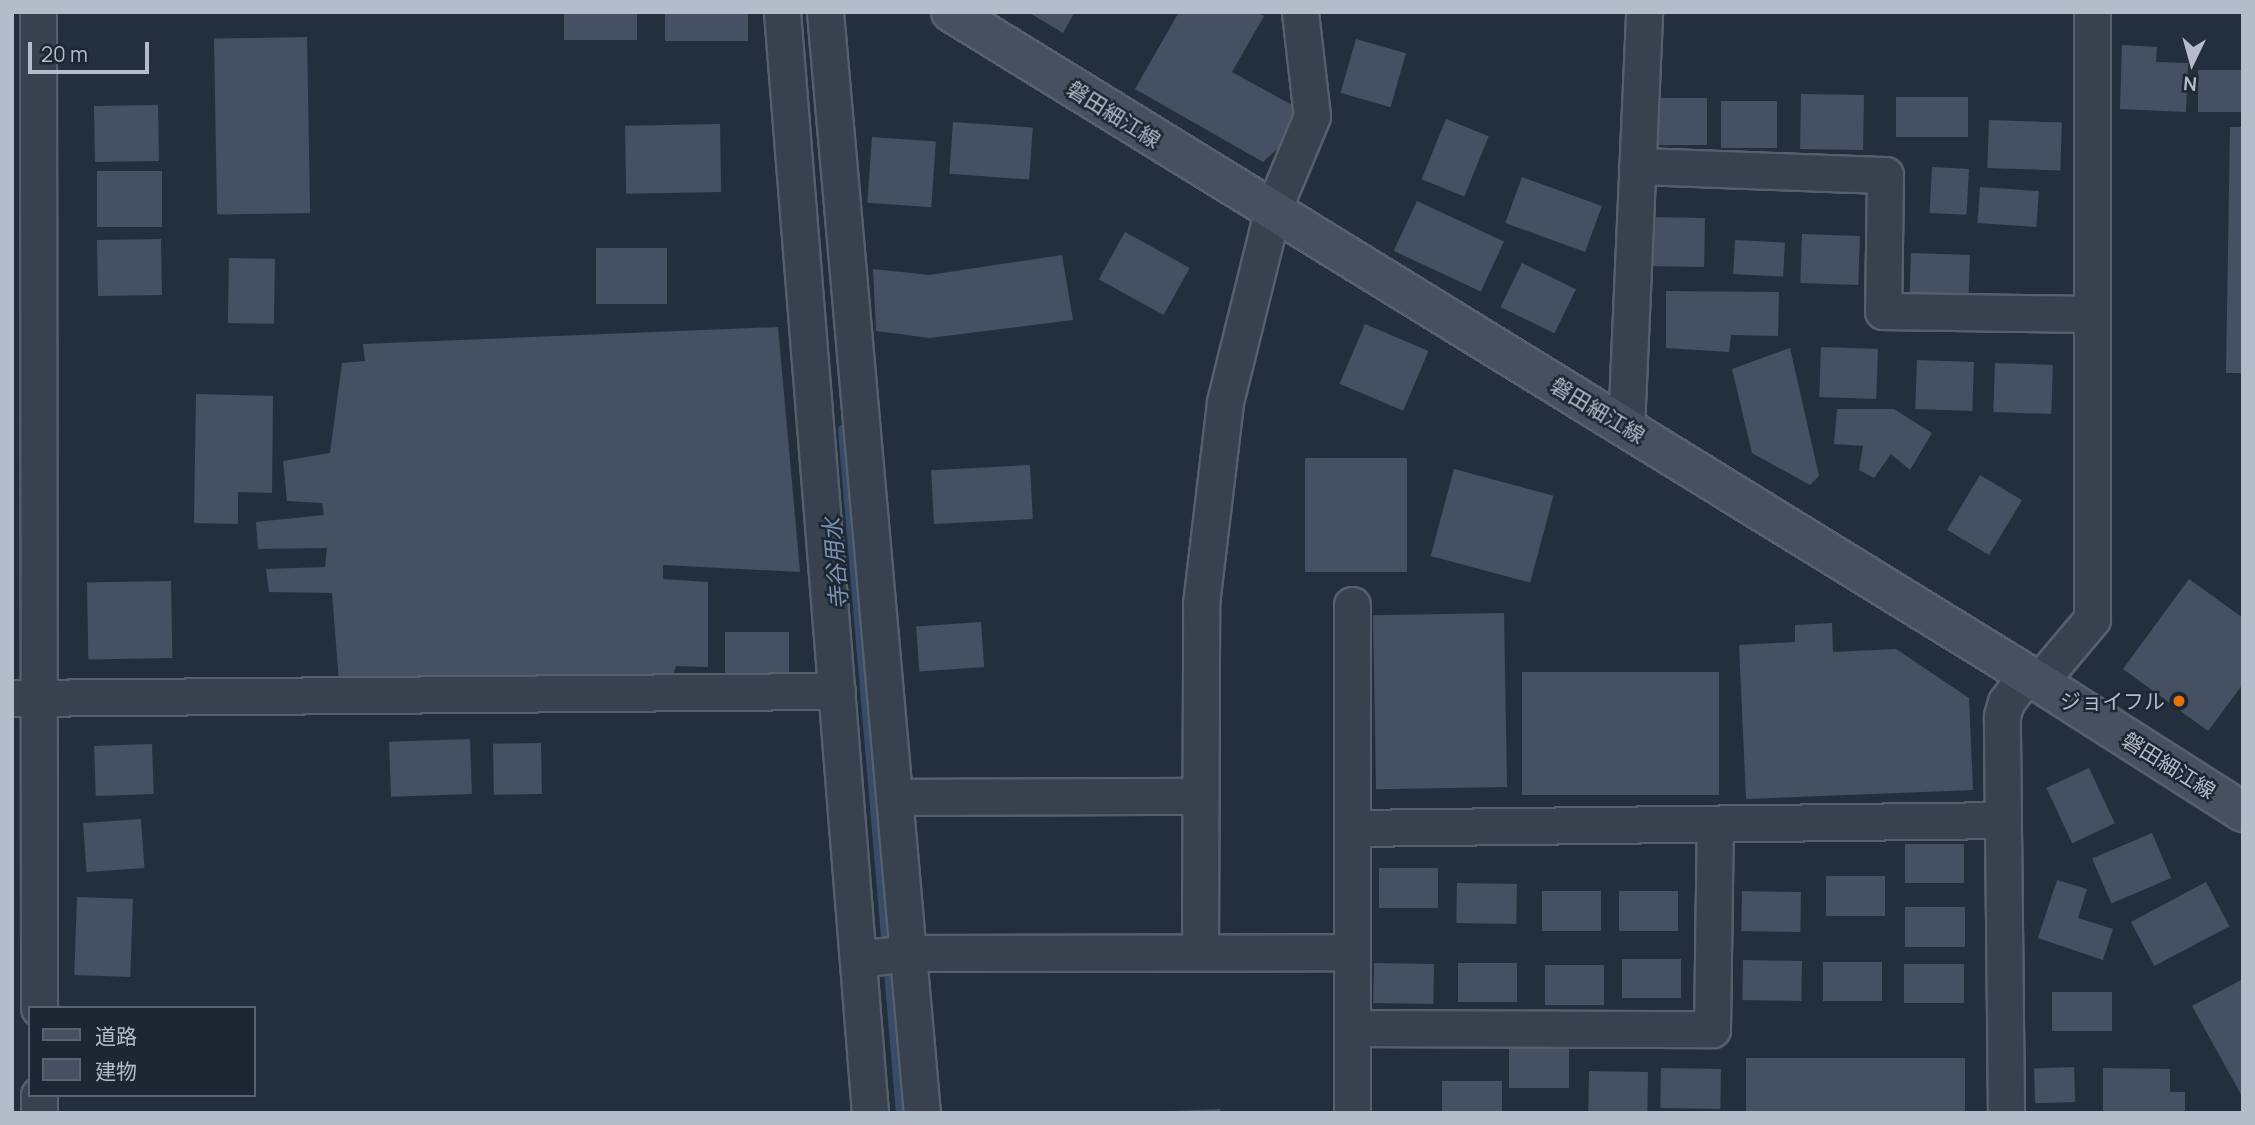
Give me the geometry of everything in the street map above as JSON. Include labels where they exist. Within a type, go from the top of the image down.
[{"type":"main road","name":"磐田細江線","points":[[951,12],[2033,679],[2243,812]]},
{"type":"street","points":[[38,12],[25,698],[39,1006]]},
{"type":"street","points":[[782,12],[870,1113]]},
{"type":"street","points":[[825,12],[922,1113]]},
{"type":"street","points":[[1200,952],[1201,604],[1225,402],[1272,212],[1312,116],[1300,12]]},
{"type":"street","points":[[1626,428],[1644,12]]},
{"type":"street","points":[[2006,1113],[2002,716],[2007,702],[2092,619],[2092,12]]},
{"type":"street","points":[[1637,166],[1885,175],[1884,311],[2092,314]]},
{"type":"street","points":[[1352,605],[1352,1113]]},
{"type":"street","points":[[25,698],[836,691]]},
{"type":"street","points":[[894,797],[1200,796]]},
{"type":"street","points":[[1352,828],[2003,820]]},
{"type":"street","points":[[1352,1028],[1712,1029],[1715,824]]},
{"type":"street","points":[[859,958],[906,953],[1352,952]]},
{"type":"building","points":[[564,12],[637,12],[637,40],[564,40]]},
{"type":"building","points":[[665,12],[748,12],[748,41],[665,41]]},
{"type":"building","points":[[1028,12],[1075,12],[1063,33]]},
{"type":"building","points":[[1179,12],[1257,12],[1264,16],[1232,72],[1312,116],[1263,162],[1135,89]]},
{"type":"building","points":[[307,37],[310,213],[217,215],[214,39]]},
{"type":"building","points":[[1356,39],[1406,53],[1391,107],[1341,93]]},
{"type":"building","points":[[2122,45],[2157,47],[2156,62],[2188,63],[2186,112],[2120,109]]},
{"type":"building","points":[[2198,70],[2243,70],[2243,112],[2198,112]]},
{"type":"building","points":[[1801,94],[1864,95],[1863,150],[1800,149]]},
{"type":"building","points":[[1896,97],[1968,97],[1968,137],[1896,137]]},
{"type":"building","points":[[1651,98],[1707,98],[1707,145],[1651,145]]},
{"type":"building","points":[[1721,101],[1777,101],[1777,148],[1721,148]]},
{"type":"building","points":[[158,105],[159,161],[95,162],[94,106]]},
{"type":"building","points":[[1446,119],[1489,136],[1464,196],[1422,179]]},
{"type":"building","points":[[1989,120],[2062,123],[2060,171],[1987,168]]},
{"type":"building","points":[[953,122],[1033,128],[1029,179],[949,174]]},
{"type":"building","points":[[720,124],[721,192],[626,194],[625,126]]},
{"type":"building","points":[[2230,127],[2243,127],[2243,373],[2226,373]]},
{"type":"building","points":[[872,137],[936,141],[931,207],[867,203]]},
{"type":"building","points":[[1932,167],[1969,169],[1967,215],[1930,213]]},
{"type":"building","points":[[97,171],[162,171],[162,227],[97,227]]},
{"type":"building","points":[[1522,177],[1602,206],[1585,252],[1505,223]]},
{"type":"building","points":[[1980,187],[2039,191],[2036,227],[1977,223]]},
{"type":"building","points":[[1417,201],[1504,242],[1481,291],[1394,251]]},
{"type":"building","points":[[1647,217],[1705,218],[1704,267],[1646,266]]},
{"type":"building","points":[[1125,232],[1190,268],[1164,315],[1099,279]]},
{"type":"building","points":[[1802,234],[1860,236],[1858,285],[1800,283]]},
{"type":"building","points":[[161,239],[162,295],[98,296],[97,240]]},
{"type":"building","points":[[1735,240],[1785,243],[1783,277],[1733,274]]},
{"type":"building","points":[[596,248],[667,248],[667,304],[596,304]]},
{"type":"building","points":[[1911,253],[1970,255],[1968,304],[1909,302]]},
{"type":"building","points":[[1062,255],[1073,320],[930,338],[876,331],[873,269],[929,275]]},
{"type":"building","points":[[229,258],[275,259],[274,324],[228,323]]},
{"type":"building","points":[[1522,263],[1576,289],[1554,333],[1501,307]]},
{"type":"building","points":[[1666,291],[1779,292],[1778,336],[1731,335],[1729,352],[1666,348]]},
{"type":"building","points":[[1365,324],[1429,351],[1403,411],[1340,384]]},
{"type":"building","points":[[778,327],[800,572],[663,565],[663,579],[708,582],[708,667],[676,666],[671,680],[339,682],[332,593],[269,592],[266,569],[325,567],[327,548],[258,549],[256,522],[324,515],[322,503],[287,501],[283,461],[330,453],[342,363],[365,361],[363,344]]},
{"type":"building","points":[[1821,347],[1878,349],[1876,399],[1819,397]]},
{"type":"building","points":[[1790,348],[1819,476],[1810,485],[1752,453],[1732,369]]},
{"type":"building","points":[[1917,360],[1974,362],[1972,411],[1915,409]]},
{"type":"building","points":[[1995,363],[2053,365],[2051,414],[1993,412]]},
{"type":"building","points":[[196,394],[273,396],[272,493],[238,492],[238,524],[194,523]]},
{"type":"building","points":[[1837,409],[1894,409],[1932,433],[1910,470],[1891,454],[1874,478],[1859,470],[1863,446],[1834,444]]},
{"type":"building","points":[[1305,458],[1407,458],[1407,572],[1305,572]]},
{"type":"building","points":[[1030,465],[1033,519],[934,524],[931,470]]},
{"type":"building","points":[[1454,469],[1553,496],[1530,583],[1431,556]]},
{"type":"building","points":[[1980,475],[2022,500],[1989,555],[1947,530]]},
{"type":"building","points":[[2189,579],[2243,618],[2243,684],[2208,731],[2123,669]]},
{"type":"building","points":[[171,581],[172,658],[88,659],[87,582]]},
{"type":"building","points":[[1504,613],[1507,787],[1376,789],[1373,615]]},
{"type":"building","points":[[981,622],[984,667],[919,671],[916,627]]},
{"type":"building","points":[[1832,623],[1833,652],[1896,649],[1969,698],[1973,790],[1746,799],[1739,645],[1795,642],[1795,625]]},
{"type":"building","points":[[725,632],[789,632],[789,673],[725,673]]},
{"type":"building","points":[[1522,672],[1719,672],[1719,795],[1522,795]]},
{"type":"building","points":[[470,739],[472,794],[391,797],[389,742]]},
{"type":"building","points":[[541,743],[542,794],[494,795],[493,744]]},
{"type":"building","points":[[152,744],[154,794],[96,796],[94,746]]},
{"type":"building","points":[[2089,768],[2115,823],[2072,843],[2046,788]]},
{"type":"building","points":[[141,819],[144,868],[87,872],[83,823]]},
{"type":"building","points":[[2152,833],[2171,878],[2111,904],[2092,858]]},
{"type":"building","points":[[1905,844],[1964,844],[1964,883],[1905,883]]},
{"type":"building","points":[[1379,868],[1438,868],[1438,908],[1379,908]]},
{"type":"building","points":[[1826,876],[1885,876],[1885,916],[1826,916]]},
{"type":"building","points":[[2057,880],[2087,889],[2078,918],[2113,929],[2103,960],[2038,938]]},
{"type":"building","points":[[2206,882],[2229,926],[2154,966],[2131,922]]},
{"type":"building","points":[[1457,883],[1517,884],[1516,924],[1456,923]]},
{"type":"building","points":[[1542,891],[1601,891],[1601,931],[1542,931]]},
{"type":"building","points":[[1619,891],[1678,891],[1678,931],[1619,931]]},
{"type":"building","points":[[1742,891],[1801,892],[1800,932],[1741,931]]},
{"type":"building","points":[[77,897],[133,899],[130,977],[74,975]]},
{"type":"building","points":[[1905,907],[1965,907],[1965,947],[1905,947]]},
{"type":"building","points":[[1622,959],[1681,959],[1681,998],[1622,998]]},
{"type":"building","points":[[1743,960],[1802,961],[1801,1001],[1742,1000]]},
{"type":"building","points":[[1823,962],[1882,962],[1882,1001],[1823,1001]]},
{"type":"building","points":[[1374,963],[1434,964],[1433,1004],[1373,1003]]},
{"type":"building","points":[[1458,963],[1517,963],[1517,1002],[1458,1002]]},
{"type":"building","points":[[1904,964],[1964,964],[1964,1003],[1904,1003]]},
{"type":"building","points":[[1545,965],[1604,965],[1604,1005],[1545,1005]]},
{"type":"building","points":[[2243,979],[2243,1098],[2192,1006]]},
{"type":"building","points":[[2052,992],[2112,992],[2112,1031],[2052,1031]]},
{"type":"building","points":[[1509,1049],[1569,1049],[1569,1088],[1509,1088]]},
{"type":"building","points":[[1746,1058],[1965,1058],[1965,1113],[1746,1113]]},
{"type":"building","points":[[2074,1067],[2075,1102],[2035,1103],[2034,1068]]},
{"type":"building","points":[[1661,1068],[1721,1069],[1720,1109],[1660,1108]]},
{"type":"building","points":[[2103,1068],[2170,1069],[2170,1092],[2185,1092],[2185,1113],[2103,1113]]},
{"type":"building","points":[[1589,1071],[1648,1072],[1647,1112],[1588,1111]]},
{"type":"building","points":[[1442,1081],[1502,1081],[1502,1113],[1442,1113]]},
{"type":"building","points":[[1220,1109],[1221,1113],[1170,1113],[1170,1111]]},
{"type":"waterway","name":"寺谷用水","points":[[844,430],[902,1113]]},
{"type":"place","name":"ジョイフル","points":[[2179,701]]}]
